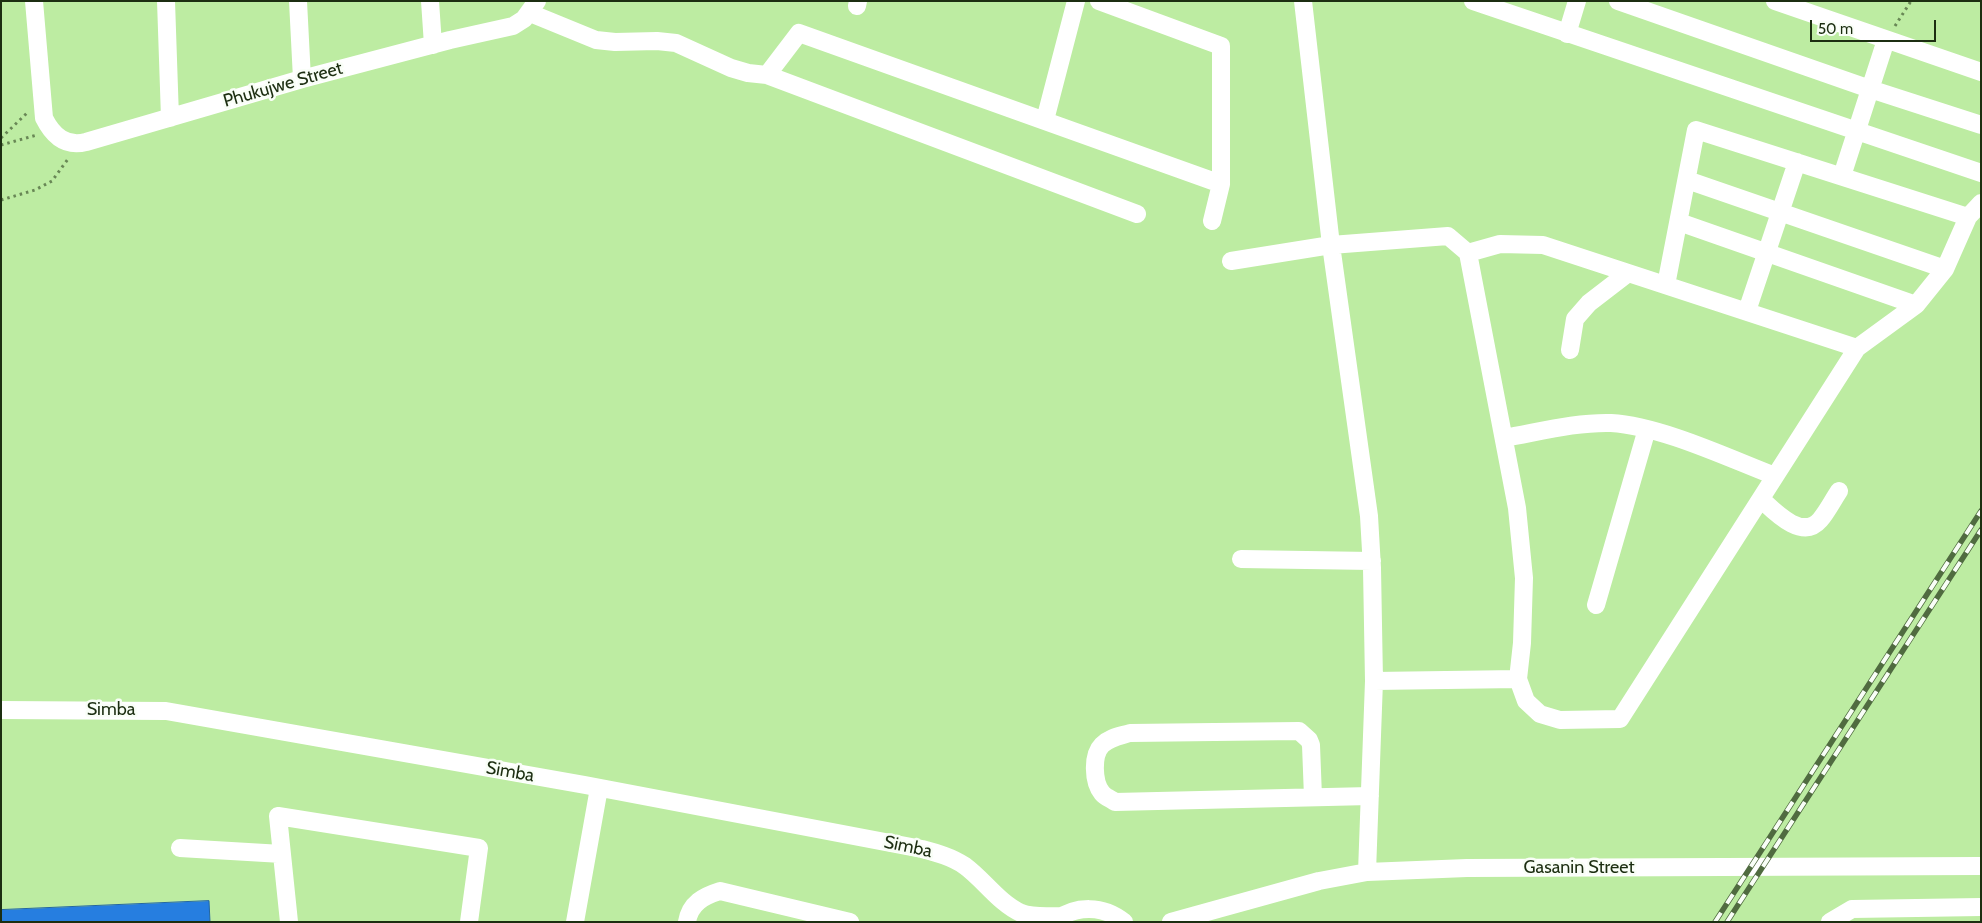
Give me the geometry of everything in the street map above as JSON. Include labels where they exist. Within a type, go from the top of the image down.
[{"type":"street","points":[[166,1],[170,118]]},
{"type":"street","points":[[298,1],[302,79]]},
{"type":"street","points":[[430,1],[433,45]]},
{"type":"street","points":[[1046,120],[1076,1]]},
{"type":"street","points":[[1100,1],[1221,46],[1221,184],[1212,221]]},
{"type":"street","points":[[1303,1],[1331,245],[1369,516],[1372,561],[1374,681],[1367,872]]},
{"type":"street","points":[[1473,1],[1981,173]]},
{"type":"street","points":[[1567,34],[1577,1]]},
{"type":"street","points":[[1618,1],[1870,89],[1981,125]]},
{"type":"street","points":[[33,2],[46,117],[58,138],[75,143]]},
{"type":"street","points":[[1777,2],[1981,72]]},
{"type":"street","points":[[533,7],[596,40],[614,42],[657,41],[676,44],[731,68],[748,73],[768,75],[1137,214]]},
{"type":"street","name":"Phukujwe Street","points":[[75,143],[86,142],[302,79],[513,26],[524,19],[533,7]]},
{"type":"street","points":[[768,75],[799,33],[1221,184]]},
{"type":"street","points":[[1842,176],[1886,40]]},
{"type":"street","points":[[1666,285],[1696,130],[1968,217]]},
{"type":"street","points":[[1747,311],[1797,162]]},
{"type":"street","points":[[1687,180],[1945,269]]},
{"type":"street","points":[[1231,261],[1331,245],[1448,236],[1468,253],[1517,508],[1524,578],[1522,643],[1518,680],[1526,701],[1540,714],[1560,720],[1620,719],[1857,348],[1916,304],[1945,269],[1968,217],[1981,203]]},
{"type":"street","points":[[1679,222],[1916,304]]},
{"type":"street","points":[[1468,253],[1500,244],[1542,245],[1857,348]]},
{"type":"street","points":[[1570,350],[1575,319],[1589,303],[1628,273]]},
{"type":"street","points":[[1504,438],[1577,425],[1611,424],[1646,429],[1775,476]]},
{"type":"street","points":[[1596,605],[1646,429]]},
{"type":"street","points":[[1760,499],[1783,519],[1808,528],[1819,522],[1839,491]]},
{"type":"street","points":[[1241,559],[1372,561]]},
{"type":"street","points":[[1374,681],[1518,680]]},
{"type":"street","name":"Simba","points":[[1,710],[166,711],[599,788],[939,854],[965,866],[1001,899]]},
{"type":"street","points":[[1313,797],[1311,746],[1309,740],[1299,732],[1130,733],[1106,741],[1100,747],[1096,764],[1097,784],[1102,794],[1115,802],[1370,796]]},
{"type":"street","points":[[575,922],[599,788]]},
{"type":"street","points":[[289,922],[278,816],[479,848],[469,922]]},
{"type":"street","points":[[180,848],[282,854]]},
{"type":"street","name":"Gasanin Street","points":[[1178,921],[1280,892],[1367,872],[1467,868],[1981,866]]},
{"type":"street","points":[[687,922],[693,906],[703,897],[720,891],[850,922]]},
{"type":"street","points":[[1001,899],[1022,913],[1038,917],[1058,919],[1078,910],[1095,909],[1111,913],[1124,922]]},
{"type":"street","points":[[1001,899],[1017,922]]},
{"type":"street","points":[[1830,922],[1852,909],[1981,907]]},
{"type":"path","points":[[1886,40],[1911,1]]},
{"type":"path","points":[[1,138],[26,113],[46,117]]},
{"type":"path","points":[[1,145],[46,117]]},
{"type":"path","points":[[1,200],[35,190],[52,181],[70,155],[75,143]]},
{"type":"water","points":[[209,901],[210,922],[1,922],[1,910]]},
{"type":"railway","points":[[1715,922],[1981,511]]},
{"type":"railway","points":[[1727,922],[1981,530]]}]
